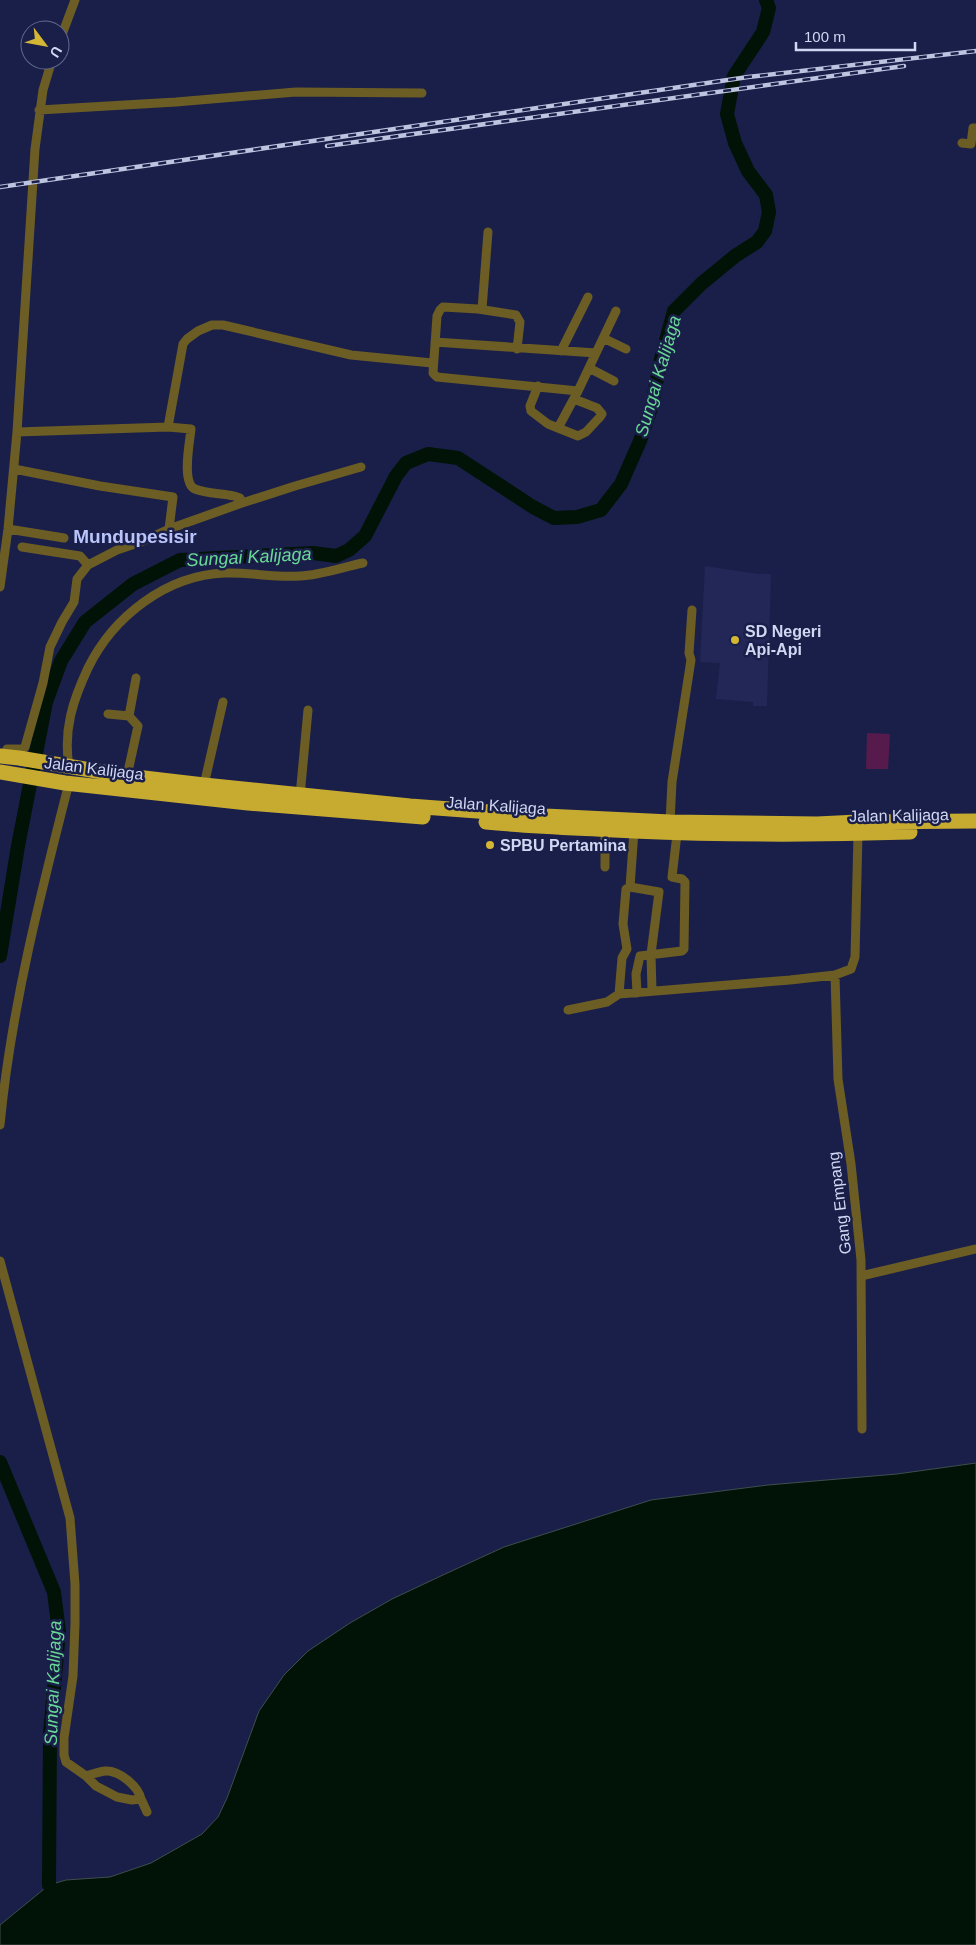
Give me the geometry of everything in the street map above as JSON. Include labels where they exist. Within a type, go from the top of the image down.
[{"type":"highway","name":"Jalan Kalijaga","points":[[8,757],[127,776],[300,796],[673,828],[858,834],[976,831]]},
{"type":"highway","name":"Jalan Kalijaga","points":[[0,772],[67,783],[248,803],[520,826],[634,831],[858,822],[976,821]]},
{"type":"street","points":[[68,20],[75,0]]},
{"type":"street","points":[[0,587],[18,432],[28,243],[39,110],[48,70]]},
{"type":"street","points":[[39,110],[166,103],[296,92],[422,94]]},
{"type":"street","points":[[962,143],[971,144],[974,128],[976,128]]},
{"type":"street","points":[[482,310],[488,232]]},
{"type":"street","points":[[561,351],[588,297]]},
{"type":"street","points":[[517,349],[520,322],[518,316],[513,313],[441,308],[438,313],[432,363],[433,374],[437,376],[538,386],[576,395],[597,408],[601,416],[581,435],[574,435],[548,424],[531,411],[530,406],[538,386]]},
{"type":"street","points":[[558,428],[616,311]]},
{"type":"street","points":[[168,427],[183,344],[193,334],[212,325],[223,325],[351,355],[432,363]]},
{"type":"street","points":[[603,338],[626,349]]},
{"type":"street","points":[[435,342],[596,353]]},
{"type":"street","points":[[589,368],[614,381]]},
{"type":"street","points":[[18,432],[168,427],[191,429],[187,475],[192,487],[234,496],[240,498],[242,503]]},
{"type":"street","points":[[8,757],[7,749],[23,749],[25,747],[43,683],[50,647],[74,602],[77,579],[88,565],[117,550],[141,542],[169,529],[294,486],[361,467]]},
{"type":"street","points":[[14,469],[100,486],[173,496],[169,529]]},
{"type":"street","points":[[8,529],[64,538]]},
{"type":"street","points":[[22,547],[80,556],[88,565]]},
{"type":"street","points":[[67,766],[67,730],[80,686],[87,671],[107,638],[127,615],[147,599],[171,586],[213,574],[226,572],[298,576],[363,562]]},
{"type":"street","points":[[637,993],[636,974],[639,958],[651,954],[682,951],[684,949],[686,882],[682,879],[673,878],[672,875],[672,782],[692,660],[689,652],[692,610]]},
{"type":"street","points":[[129,716],[136,678]]},
{"type":"street","points":[[204,785],[222,702]]},
{"type":"street","points":[[300,796],[308,710]]},
{"type":"street","points":[[108,714],[129,716],[138,726],[127,776]]},
{"type":"street","points":[[0,1124],[12,1026],[67,783]]},
{"type":"street","points":[[605,830],[605,867]]},
{"type":"street","points":[[619,994],[622,958],[627,949],[623,930],[624,901],[626,889],[630,887],[634,831]]},
{"type":"street","points":[[568,1010],[607,1002],[619,994],[753,984],[835,975],[851,969],[855,957],[858,834]]},
{"type":"street","points":[[630,887],[659,892],[651,954],[652,991]]},
{"type":"street","name":"Gang Empang","points":[[835,975],[838,1079],[851,1164],[861,1276],[862,1429]]},
{"type":"street","points":[[861,1276],[976,1249]]},
{"type":"street","points":[[0,1261],[70,1518],[75,1584],[74,1676],[64,1738],[64,1755],[66,1762],[86,1776],[96,1786],[117,1797],[132,1800],[141,1799]]},
{"type":"street","points":[[86,1776],[106,1771],[113,1772],[134,1786],[139,1792],[147,1812]]},
{"type":"shaded area","name":"SD Negeri Api-Api","points":[[705,566],[758,574],[771,574],[767,706],[753,706],[753,702],[716,699],[720,663],[700,662]]},
{"type":"shaded area","points":[[867,733],[890,734],[888,769],[866,769]]},
{"type":"shaded area","points":[[976,1463],[976,1945],[0,1945],[0,1925],[49,1885],[66,1880],[110,1877],[151,1863],[202,1834],[218,1817],[227,1798],[259,1711],[284,1675],[308,1651],[350,1623],[392,1599],[504,1547],[651,1500],[768,1485],[897,1474]]},
{"type":"waterway","name":"Sungai Kalijaga","points":[[0,956],[18,846],[46,702],[61,661],[85,622],[133,584],[180,560],[313,553],[336,556],[349,550],[365,536],[396,476],[406,463],[428,454],[458,458],[533,507],[554,518],[577,517],[601,510],[621,484],[640,441],[652,405],[661,359],[674,311],[701,284],[735,256],[757,242],[765,231],[769,212],[766,195],[748,171],[735,143],[727,114],[734,76],[763,32],[769,8],[766,0]]},
{"type":"waterway","name":"Sungai Kalijaga","points":[[0,1462],[54,1592],[59,1632],[50,1733],[49,1885]]},
{"type":"railway","points":[[0,187],[748,77],[976,51]]},
{"type":"railway","points":[[327,146],[904,66]]},
{"type":"place","name":"SD Negeri Api-Api","points":[[735,640]]},
{"type":"place","name":"SPBU Pertamina","points":[[490,845]]},
{"type":"district","name":"Mundupesisir","points":[[135,536]]}]
